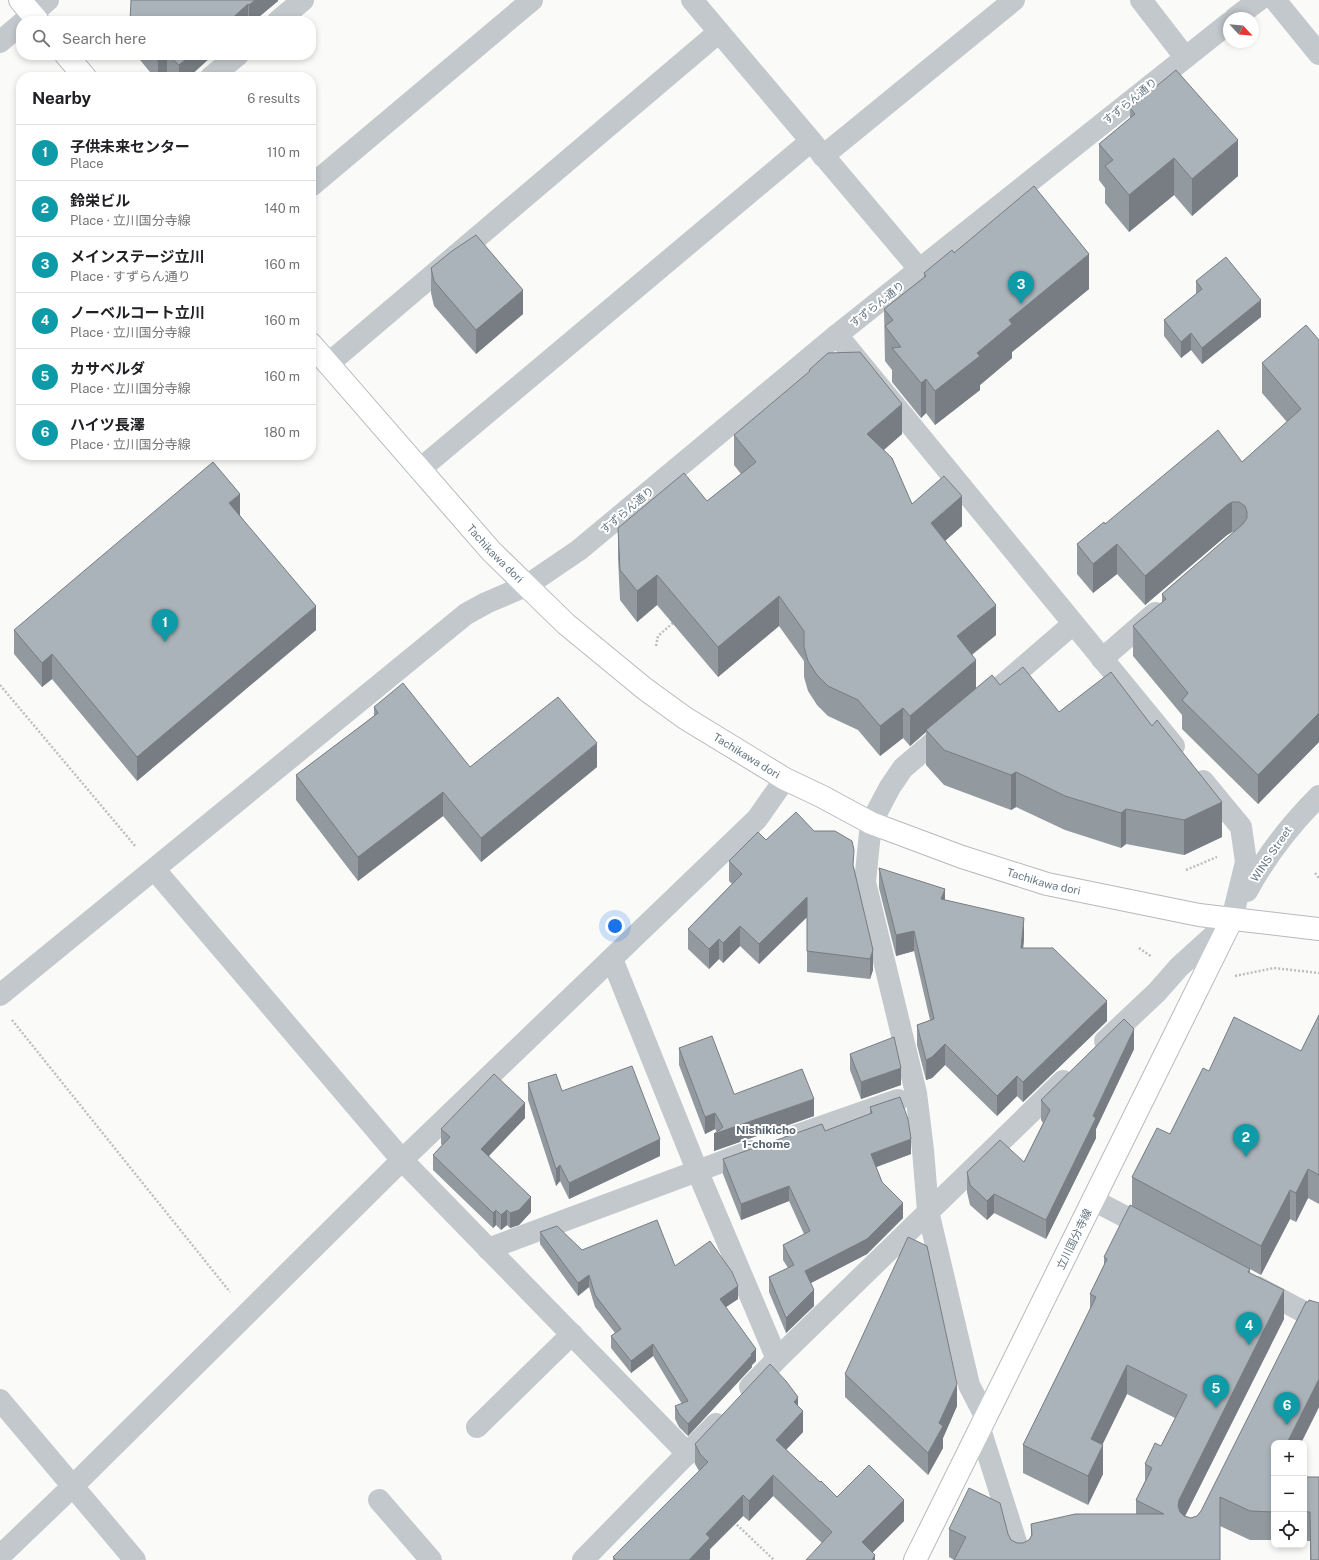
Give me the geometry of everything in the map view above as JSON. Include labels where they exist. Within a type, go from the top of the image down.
[{"type":"main road","points":[[70,60],[81,72]]},
{"type":"main road","name":"Tachikawa dori","points":[[316,350],[491,551],[572,629],[645,689],[692,722],[785,779],[821,796],[871,823],[962,857],[1047,884],[1162,908],[1232,919],[1319,929]]},
{"type":"main road","name":"立川国分寺線","points":[[916,1560],[1232,919]]},
{"type":"street","points":[[27,16],[48,0]]},
{"type":"street","points":[[284,16],[303,0]]},
{"type":"street","points":[[316,182],[532,0]]},
{"type":"street","points":[[692,0],[920,270]]},
{"type":"street","points":[[419,470],[817,148],[1014,0]]},
{"type":"street","points":[[1141,0],[1185,57]]},
{"type":"street","points":[[1244,12],[1259,0]]},
{"type":"street","points":[[1275,0],[1319,54]]},
{"type":"street","points":[[0,42],[16,27]]},
{"type":"street","name":"すずらん通り","points":[[0,995],[155,870],[466,614],[486,603],[526,586],[579,550],[837,335],[1223,28]]},
{"type":"street","points":[[328,364],[719,32]]},
{"type":"street","points":[[217,72],[232,60]]},
{"type":"street","points":[[837,335],[1073,624],[1242,827],[1246,862],[1232,919],[1179,967],[1158,992],[1092,1053]]},
{"type":"street","points":[[1102,659],[1168,602]]},
{"type":"street","points":[[982,702],[1073,624]]},
{"type":"street","points":[[964,717],[903,768],[890,787],[871,823],[865,882],[916,1093],[928,1211],[969,1385],[983,1424],[1020,1560]]},
{"type":"street","points":[[0,1556],[73,1486],[402,1160],[756,819],[785,779]]},
{"type":"street","name":"WINS Street","points":[[1232,919],[1261,865],[1295,820],[1319,796]]},
{"type":"street","points":[[155,870],[402,1160],[688,1454]]},
{"type":"street","points":[[612,959],[697,1170],[777,1359]]},
{"type":"street","points":[[583,1560],[688,1454],[777,1359],[1075,1070]]},
{"type":"street","points":[[488,1249],[553,1226],[697,1170],[916,1093]]},
{"type":"street","points":[[1093,1200],[1172,1241]]},
{"type":"street","points":[[1240,1278],[1311,1315],[1292,1332]]},
{"type":"street","points":[[477,1427],[572,1334]]},
{"type":"street","points":[[0,1400],[135,1560]]},
{"type":"street","points":[[379,1500],[431,1560]]},
{"type":"path","points":[[656,646],[658,636],[676,621]]},
{"type":"path","points":[[0,685],[155,870]]},
{"type":"path","points":[[1186,870],[1220,856]]},
{"type":"path","points":[[1315,873],[1319,878]]},
{"type":"path","points":[[1234,976],[1274,968],[1319,973]]},
{"type":"path","points":[[10,1017],[247,1313]]},
{"type":"path","points":[[732,1520],[774,1560]]},
{"type":"building","points":[[131,0],[255,0],[235,16],[130,16]]},
{"type":"building","points":[[174,60],[185,60],[179,65]]},
{"type":"building","points":[[1176,70],[1238,140],[1192,179],[1174,158],[1129,195],[1105,166],[1113,160],[1099,144],[1135,114],[1130,108]]},
{"type":"building","points":[[1034,186],[1089,254],[1009,320],[1012,324],[977,353],[980,356],[935,391],[926,379],[921,383],[892,348],[901,347],[885,326],[893,320],[884,309],[926,276],[924,273],[952,250],[954,253]]},
{"type":"building","points":[[476,235],[523,290],[476,330],[434,281],[431,268],[452,251]]},
{"type":"building","points":[[1226,257],[1261,300],[1202,348],[1191,333],[1181,342],[1164,320],[1202,289],[1196,281]]},
{"type":"building","points":[[1306,325],[1319,340],[1319,713],[1258,775],[1182,700],[1188,693],[1133,626],[1166,599],[1162,594],[1243,524],[1247,518],[1245,506],[1239,502],[1232,502],[1227,505],[1145,576],[1117,544],[1093,564],[1077,544],[1104,522],[1105,524],[1218,430],[1242,462],[1301,409],[1262,363]]},
{"type":"building","points":[[860,352],[902,404],[867,434],[892,458],[912,504],[944,476],[962,496],[931,523],[996,605],[957,636],[976,660],[910,716],[903,708],[880,726],[858,700],[828,686],[817,675],[808,661],[804,647],[804,631],[779,596],[718,647],[657,575],[637,591],[620,570],[618,528],[684,473],[707,501],[756,462],[734,435],[810,371],[809,370],[828,353]]},
{"type":"building","points":[[213,462],[240,494],[229,503],[316,606],[137,757],[52,654],[42,663],[14,630]]},
{"type":"building","points":[[1023,667],[1059,712],[1111,672],[1152,726],[1157,720],[1222,802],[1184,820],[1126,809],[1121,813],[1065,796],[1016,772],[1011,775],[944,750],[926,730],[992,675],[1000,685]]},
{"type":"building","points":[[403,683],[470,767],[558,697],[597,743],[481,838],[443,792],[358,857],[296,775],[378,713],[374,707]]},
{"type":"building","points":[[796,812],[814,831],[835,831],[852,841],[854,850],[853,865],[873,950],[870,959],[807,951],[807,897],[759,944],[740,926],[723,943],[719,939],[709,949],[688,929],[742,874],[729,861],[758,832],[766,840]]},
{"type":"building","points":[[879,868],[945,889],[941,899],[1024,918],[1021,948],[1053,948],[1107,1001],[1023,1082],[1017,1076],[997,1096],[945,1044],[932,1057],[926,1060],[917,1025],[934,1019],[914,931],[896,935]]},
{"type":"building","points":[[1319,1015],[1319,1175],[1308,1169],[1296,1193],[1290,1190],[1261,1246],[1132,1177],[1157,1128],[1170,1134],[1203,1068],[1209,1071],[1234,1017],[1301,1051]]},
{"type":"building","points":[[1124,1019],[1134,1029],[1093,1116],[1096,1118],[1046,1220],[994,1194],[987,1201],[970,1185],[967,1172],[1000,1140],[1024,1162],[1050,1110],[1041,1100]]},
{"type":"building","points":[[712,1036],[734,1094],[802,1069],[814,1099],[714,1134],[723,1127],[715,1113],[705,1117],[679,1048]]},
{"type":"building","points":[[894,1037],[901,1068],[861,1082],[850,1054]]},
{"type":"building","points":[[632,1066],[660,1139],[569,1183],[560,1165],[556,1169],[528,1083],[556,1074],[562,1091]]},
{"type":"building","points":[[494,1074],[525,1103],[481,1149],[531,1197],[519,1210],[510,1213],[507,1210],[501,1215],[496,1210],[493,1213],[433,1155],[450,1137],[441,1129]]},
{"type":"building","points":[[900,1097],[908,1119],[911,1139],[871,1154],[882,1182],[903,1203],[867,1239],[805,1271],[814,1290],[786,1318],[769,1277],[794,1265],[783,1245],[810,1231],[789,1186],[741,1204],[723,1159],[822,1124],[825,1131],[872,1113],[870,1107]]},
{"type":"building","points":[[1130,1205],[1250,1269],[1248,1272],[1284,1290],[1179,1500],[1178,1506],[1180,1512],[1184,1516],[1191,1518],[1197,1516],[1201,1511],[1306,1302],[1309,1300],[1319,1303],[1319,1379],[1288,1440],[1271,1440],[1271,1512],[1250,1511],[1220,1497],[1220,1560],[954,1560],[966,1537],[949,1529],[969,1488],[1000,1503],[1008,1534],[1011,1540],[1017,1543],[1023,1543],[1029,1540],[1032,1535],[1031,1524],[1075,1514],[1164,1514],[1136,1500],[1152,1468],[1145,1464],[1155,1443],[1161,1446],[1187,1395],[1127,1365],[1091,1439],[1103,1445],[1088,1476],[1023,1445],[1096,1297],[1090,1294],[1107,1259],[1104,1257]]},
{"type":"building","points":[[657,1220],[675,1266],[710,1241],[732,1272],[738,1286],[720,1299],[756,1349],[688,1424],[679,1414],[675,1406],[688,1401],[653,1344],[631,1361],[611,1336],[621,1329],[595,1295],[589,1275],[578,1283],[540,1232],[557,1226],[582,1250]]},
{"type":"building","points":[[908,1237],[927,1246],[957,1384],[939,1423],[943,1426],[928,1453],[845,1374]]},
{"type":"building","points":[[770,1364],[786,1381],[798,1397],[794,1402],[803,1411],[776,1440],[837,1497],[869,1465],[904,1500],[862,1542],[875,1555],[872,1560],[806,1560],[832,1532],[773,1475],[749,1501],[743,1495],[706,1534],[710,1538],[689,1560],[616,1560],[613,1557],[708,1462],[700,1454],[695,1444]]},
{"type":"building","points":[[1307,1477],[1319,1477],[1319,1560],[1311,1560],[1310,1512],[1307,1512]]},
{"type":"place","name":"メインステージ立川","points":[[1021,304]]},
{"type":"place","name":"子供未来センター","points":[[165,642]]},
{"type":"place","name":"鈴栄ビル","points":[[1246,1157]]},
{"type":"place","name":"ノーベルコート立川","points":[[1249,1345]]},
{"type":"place","name":"カサベルダ","points":[[1216,1408]]},
{"type":"place","name":"ハイツ長澤","points":[[1287,1425]]},
{"type":"district","name":"Nishikicho 1-chome","points":[[766,1137]]}]
